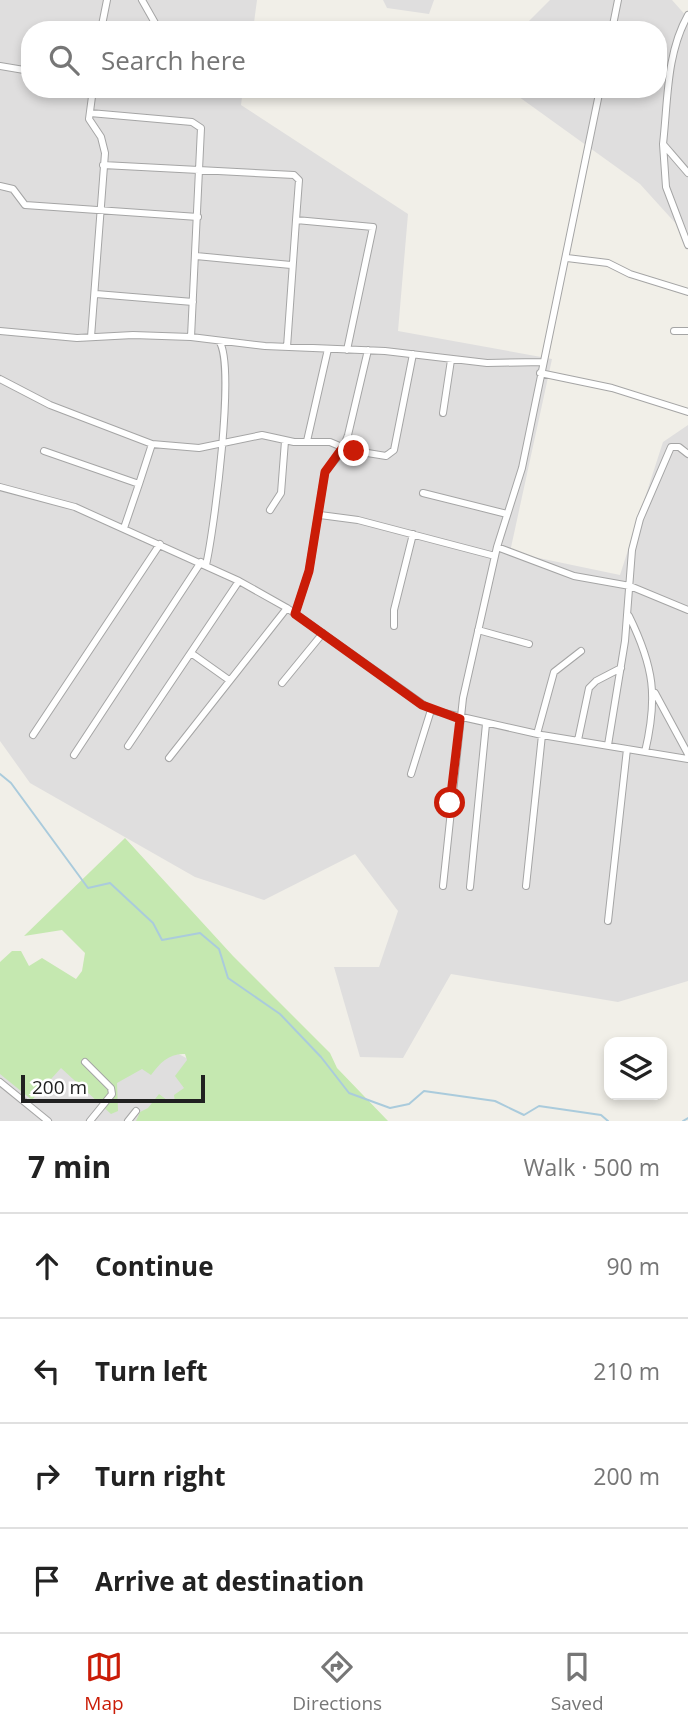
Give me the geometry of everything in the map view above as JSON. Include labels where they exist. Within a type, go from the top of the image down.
[{"type":"street","points":[[103,21],[107,0]]},
{"type":"street","points":[[142,0],[154,21]]},
{"type":"street","points":[[614,21],[618,0]]},
{"type":"street","points":[[688,15],[679,30],[672,56],[663,144],[666,187],[688,245]]},
{"type":"street","points":[[0,66],[21,70]]},
{"type":"street","points":[[91,337],[104,145],[89,119],[92,98]]},
{"type":"street","points":[[443,886],[460,719],[497,547],[522,468],[598,98]]},
{"type":"street","points":[[90,113],[196,123],[202,131],[191,337]]},
{"type":"street","points":[[663,144],[688,173]]},
{"type":"street","points":[[103,165],[294,175],[299,180],[287,347]]},
{"type":"street","points":[[0,186],[13,189],[25,205],[198,216]]},
{"type":"street","points":[[296,220],[370,226],[374,229],[347,350]]},
{"type":"street","points":[[196,256],[291,265]]},
{"type":"street","points":[[567,258],[608,263],[631,274],[688,292]]},
{"type":"street","points":[[96,294],[193,302]]},
{"type":"street","points":[[0,331],[91,337],[191,337],[287,347],[413,354],[451,360],[543,362]]},
{"type":"street","points":[[674,331],[688,331]]},
{"type":"street","points":[[74,755],[204,563],[213,529],[226,389],[225,353],[219,341]]},
{"type":"street","points":[[307,441],[328,349]]},
{"type":"street","points":[[295,614],[309,571],[325,472],[344,446],[359,398],[368,351]]},
{"type":"street","points":[[0,379],[50,405],[152,444],[191,449],[262,435],[285,440],[330,442],[349,450],[380,455],[393,453],[413,354]]},
{"type":"street","points":[[443,413],[451,360]]},
{"type":"street","points":[[540,373],[612,388],[688,412]]},
{"type":"street","points":[[270,510],[281,493],[285,440]]},
{"type":"street","points":[[124,528],[152,444]]},
{"type":"street","points":[[608,745],[628,614],[632,550],[640,519],[669,450],[676,446],[688,454]]},
{"type":"street","points":[[44,451],[139,484]]},
{"type":"street","points":[[0,486],[64,503],[204,563],[239,581],[287,608],[431,710],[460,719],[539,734],[645,752],[688,756]]},
{"type":"street","points":[[423,493],[508,514]]},
{"type":"street","points":[[320,516],[352,519],[495,556]]},
{"type":"street","points":[[394,626],[399,586],[413,534]]},
{"type":"street","points":[[33,735],[160,544]]},
{"type":"street","points":[[497,547],[574,576],[630,586],[688,610]]},
{"type":"street","points":[[128,746],[239,581]]},
{"type":"street","points":[[169,758],[287,608]]},
{"type":"street","points":[[628,614],[646,656],[654,691],[654,706],[645,752]]},
{"type":"street","points":[[478,630],[529,644]]},
{"type":"street","points":[[282,682],[323,633]]},
{"type":"street","points":[[526,886],[539,734],[554,672],[581,651]]},
{"type":"street","points":[[191,653],[229,680]]},
{"type":"street","points":[[578,740],[589,688],[596,681],[621,668]]},
{"type":"street","points":[[654,691],[688,756]]},
{"type":"street","points":[[411,774],[431,710]]},
{"type":"street","points":[[470,887],[486,724]]},
{"type":"street","points":[[608,921],[627,749]]},
{"type":"street","points":[[85,1062],[111,1088],[112,1094],[90,1121]]},
{"type":"street","points":[[0,1082],[48,1121]]},
{"type":"street","points":[[128,1121],[136,1111]]},
{"type":"shaded area","points":[[0,0],[257,0],[254,21],[21,21],[21,98],[242,98],[241,105],[408,214],[398,331],[552,359],[510,552],[620,575],[663,442],[688,425],[688,981],[618,1002],[451,974],[403,1058],[360,1057],[334,967],[379,967],[398,911],[355,854],[264,900],[195,877],[30,783],[0,741]]},
{"type":"shaded area","points":[[383,0],[434,0],[429,14],[387,8]]},
{"type":"shaded area","points":[[550,0],[672,0],[688,18],[688,237],[640,184],[521,98],[667,98],[667,21],[529,21]]},
{"type":"shaded area","points":[[0,1009],[148,1038],[307,1121],[0,1121]]},
{"type":"green space","points":[[125,838],[233,956],[330,1053],[337,1068],[388,1121],[136,1121],[140,1112],[148,1108],[159,1094],[171,1103],[175,1102],[174,1095],[184,1088],[175,1076],[187,1060],[185,1054],[174,1055],[165,1060],[151,1075],[142,1069],[117,1083],[118,1111],[111,1114],[61,1068],[32,1100],[0,1074],[0,962],[12,951],[21,951],[29,966],[42,958],[76,979],[82,971],[85,953],[62,930],[24,936]]},
{"type":"waterway","points":[[0,774],[11,783],[88,888],[110,883],[153,923],[162,940],[200,933],[219,949],[228,978],[280,1014],[321,1057],[349,1093],[390,1108],[409,1104],[424,1091],[495,1101],[524,1115],[539,1106],[601,1115],[608,1121]]},
{"type":"waterway","points":[[683,1121],[688,1118]]},
{"type":"route","points":[[354,451],[344,446],[325,472],[309,571],[295,614],[422,705],[440,714],[460,719],[450,803]]}]
